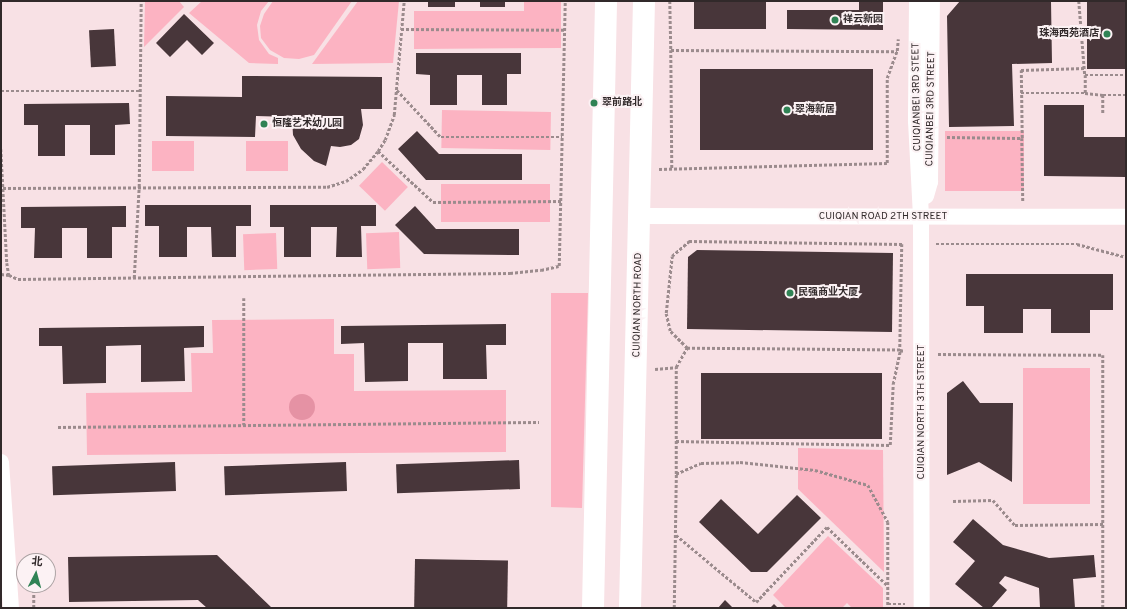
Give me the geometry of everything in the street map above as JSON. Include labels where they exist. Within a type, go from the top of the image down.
[{"type":"main road","points":[[593,608],[606,1]]},
{"type":"main road","name":"CUIQIAN NORTH ROAD","points":[[630,608],[644,1]]},
{"type":"street","name":"CUIQIANBEI 3RD STEET","points":[[917,1],[916,121],[921,217]]},
{"type":"street","name":"CUIQIANBEI 3RD STREET","points":[[921,217],[930,182],[932,1]]},
{"type":"street","name":"CUIQIAN ROAD 2TH STREET","points":[[640,216],[1126,217]]},
{"type":"street","name":"CUIQIAN NORTH 3TH STREET","points":[[921,217],[922,608]]},
{"type":"street","points":[[1,462],[11,608]]},
{"type":"path","points":[[134,278],[139,188],[141,1]]},
{"type":"path","points":[[3,188],[327,187],[346,181],[363,169],[378,151],[385,140],[394,115],[404,1]]},
{"type":"path","points":[[1,274],[10,275],[18,279],[510,273],[541,270],[559,266],[565,1]]},
{"type":"path","points":[[670,1],[672,169]]},
{"type":"path","points":[[1079,1],[1085,93]]},
{"type":"path","points":[[401,29],[565,30]]},
{"type":"path","points":[[641,169],[887,163],[887,78],[898,52],[899,37]]},
{"type":"path","points":[[670,50],[898,52]]},
{"type":"path","points":[[1023,217],[1021,70],[1084,68]]},
{"type":"path","points":[[1085,75],[1126,74]]},
{"type":"path","points":[[396,90],[441,137],[562,137]]},
{"type":"path","points":[[1,91],[140,92]]},
{"type":"path","points":[[1022,93],[1085,93],[1126,95]]},
{"type":"path","points":[[1103,95],[1103,113]]},
{"type":"path","points":[[930,137],[1022,138]]},
{"type":"path","points":[[1,149],[7,263],[10,275]]},
{"type":"path","points":[[378,151],[433,202],[561,201]]},
{"type":"path","points":[[1103,608],[1103,355],[921,354],[900,350],[687,348],[670,331],[666,313],[672,256],[689,241],[902,244],[1078,244],[1126,257]]},
{"type":"path","points":[[676,441],[890,445],[893,384],[900,350],[902,244]]},
{"type":"path","points":[[244,298],[244,425]]},
{"type":"path","points":[[674,608],[676,367],[687,348]]},
{"type":"path","points":[[58,427],[539,422]]},
{"type":"path","points":[[676,474],[701,463],[740,462],[814,470],[868,485],[888,522],[888,608]]},
{"type":"path","points":[[954,501],[993,500],[1015,525],[1103,524]]},
{"type":"path","points":[[675,535],[756,602],[827,527],[888,586]]},
{"type":"path","points":[[34,593],[34,608]]},
{"type":"shaded area","points":[[145,1],[179,1],[184,7],[144,47]]},
{"type":"shaded area","points":[[202,1],[269,1],[261,11],[257,25],[259,40],[269,54],[278,58],[278,64],[249,63],[189,13]]},
{"type":"shaded area","points":[[273,1],[352,1],[314,55],[299,59],[284,58],[270,50],[261,38],[260,26],[264,14]]},
{"type":"shaded area","points":[[358,1],[399,1],[393,63],[312,64]]},
{"type":"shaded area","points":[[524,1],[561,1],[561,48],[414,49],[414,11],[524,11]]},
{"type":"shaded area","points":[[442,110],[551,112],[550,150],[441,148]]},
{"type":"shaded area","points":[[945,131],[1024,131],[1024,191],[945,191]]},
{"type":"shaded area","points":[[152,141],[194,141],[194,171],[152,171]]},
{"type":"shaded area","points":[[246,141],[288,141],[288,171],[246,171]]},
{"type":"shaded area","points":[[382,162],[408,187],[385,211],[359,186]]},
{"type":"shaded area","points":[[441,184],[550,184],[550,222],[441,222]]},
{"type":"shaded area","points":[[399,232],[400,268],[367,269],[366,233]]},
{"type":"shaded area","points":[[276,233],[277,269],[244,270],[243,234]]},
{"type":"shaded area","points":[[551,293],[588,293],[582,508],[551,507]]},
{"type":"shaded area","points":[[334,319],[334,354],[354,354],[354,391],[506,390],[506,452],[87,455],[86,393],[192,392],[191,353],[213,353],[212,320]]},
{"type":"shaded area","points":[[1023,368],[1090,368],[1090,504],[1023,504]]},
{"type":"shaded area","points":[[302,394],[311,398],[315,407],[311,416],[302,420],[293,416],[289,407],[293,398]]},
{"type":"shaded area","points":[[798,448],[883,450],[884,572],[798,489]]},
{"type":"shaded area","points":[[828,536],[883,588],[883,608],[852,608],[847,603],[842,608],[786,608],[773,595]]},
{"type":"building","points":[[428,1],[455,1],[455,7],[428,7]]},
{"type":"building","points":[[480,1],[505,1],[505,7],[480,7]]},
{"type":"building","points":[[694,1],[766,1],[766,29],[694,29]]},
{"type":"building","name":"祥云新园","points":[[859,1],[883,1],[883,30],[787,29],[787,10],[859,10]]},
{"type":"building","points":[[960,1],[1051,1],[1052,63],[1012,64],[1014,126],[949,127],[947,16]]},
{"type":"building","name":"珠海西苑酒店","points":[[1087,1],[1126,1],[1126,69],[1087,69]]},
{"type":"building","points":[[184,14],[214,43],[202,55],[187,40],[170,57],[156,43]]},
{"type":"building","points":[[114,29],[116,66],[91,67],[89,30]]},
{"type":"building","points":[[416,53],[521,53],[521,74],[507,74],[507,105],[482,105],[482,75],[457,75],[457,105],[430,105],[430,75],[416,74]]},
{"type":"building","name":"翠海新居","points":[[700,69],[873,69],[873,150],[700,150]]},
{"type":"building","points":[[242,76],[382,77],[382,109],[361,109],[363,125],[359,139],[351,145],[340,147],[331,146],[326,166],[314,161],[301,149],[293,135],[292,117],[256,116],[255,137],[166,136],[166,96],[242,97]]},
{"type":"building","points":[[129,103],[130,124],[115,125],[115,155],[90,155],[90,125],[65,125],[65,156],[38,156],[38,125],[24,125],[24,104]]},
{"type":"building","points":[[1044,105],[1084,105],[1084,137],[1126,137],[1126,177],[1044,176]]},
{"type":"building","points":[[417,131],[439,154],[522,154],[522,180],[426,180],[398,149]]},
{"type":"building","points":[[145,205],[251,205],[251,226],[236,226],[236,257],[212,257],[211,227],[187,227],[187,257],[159,257],[159,226],[145,226]]},
{"type":"building","points":[[270,205],[376,205],[376,226],[361,226],[362,257],[336,257],[337,227],[311,227],[311,257],[284,257],[284,227],[270,227]]},
{"type":"building","points":[[126,206],[126,227],[112,227],[112,258],[87,258],[87,228],[62,228],[62,258],[34,258],[35,228],[21,228],[21,207]]},
{"type":"building","points":[[415,206],[436,229],[519,229],[519,255],[424,254],[395,225]]},
{"type":"building","name":"民强商业大厦","points":[[697,250],[893,253],[892,332],[687,329],[688,257]]},
{"type":"building","points":[[966,274],[1113,274],[1113,310],[1090,310],[1090,333],[1051,333],[1051,309],[1023,309],[1023,333],[984,333],[984,306],[966,306]]},
{"type":"building","points":[[506,324],[506,345],[486,345],[487,379],[443,379],[443,343],[408,343],[408,381],[365,382],[364,343],[341,344],[341,326]]},
{"type":"building","points":[[204,326],[204,347],[184,348],[185,381],[141,382],[141,345],[106,346],[106,383],[63,384],[62,346],[39,346],[39,328]]},
{"type":"building","points":[[701,373],[882,373],[882,439],[701,439]]},
{"type":"building","points":[[963,381],[980,403],[1013,403],[1012,482],[979,462],[947,475],[947,393]]},
{"type":"building","points":[[519,460],[520,489],[397,493],[396,464]]},
{"type":"building","points":[[175,462],[176,491],[53,495],[52,466]]},
{"type":"building","points":[[346,462],[347,491],[225,495],[224,466]]},
{"type":"building","points":[[797,495],[821,518],[767,572],[751,572],[699,522],[721,499],[758,534]]},
{"type":"building","points":[[973,519],[1003,545],[1049,558],[1094,555],[1096,577],[1073,579],[1075,608],[1040,608],[1039,588],[1005,576],[999,583],[1007,590],[991,608],[984,608],[955,584],[975,561],[953,542]]},
{"type":"building","points":[[217,555],[272,608],[207,608],[198,600],[69,602],[68,557]]},
{"type":"building","points":[[415,559],[508,561],[507,608],[414,608]]},
{"type":"building","points":[[725,600],[733,608],[718,608]]},
{"type":"building","points":[[774,604],[778,608],[770,608]]},
{"type":"place","name":"祥云新园","points":[[835,20]]},
{"type":"place","name":"珠海西苑酒店","points":[[1107,34]]},
{"type":"place","name":"翠前路北","points":[[594,103]]},
{"type":"place","name":"翠海新居","points":[[787,110]]},
{"type":"place","name":"恒隆艺术幼儿园","points":[[264,124]]},
{"type":"place","name":"民强商业大厦","points":[[790,293]]}]
